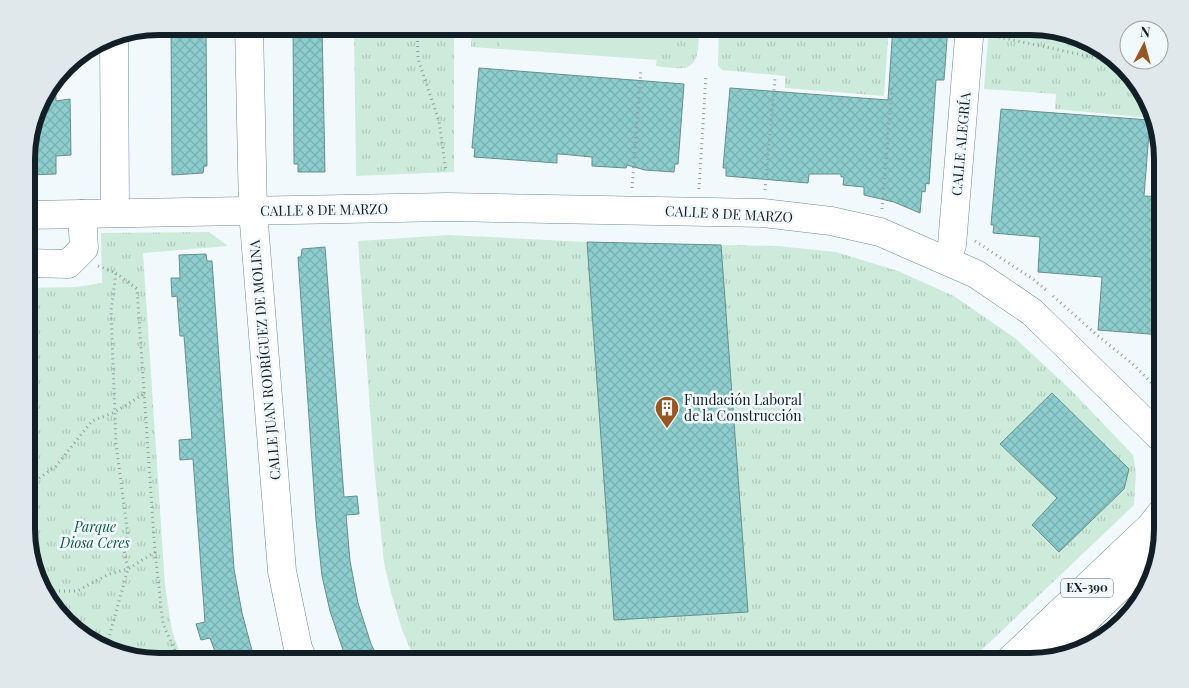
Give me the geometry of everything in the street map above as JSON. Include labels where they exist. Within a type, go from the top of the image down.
[{"type":"street","name":"CALLE JUAN RODRÍGUEZ DE MOLINA","points":[[249,35],[253,212],[282,571],[300,653]]},
{"type":"street","name":"CALLE ALEGRÍA","points":[[947,261],[952,245],[970,35]]},
{"type":"street","points":[[114,43],[115,213]]},
{"type":"street","name":"CALLE 8 DE MARZO","points":[[35,215],[448,207],[763,213],[831,221],[880,232],[976,274],[1032,312],[1154,430]]},
{"type":"street","points":[[35,263],[68,264],[84,248],[82,214]]},
{"type":"street","name":"EX-390","points":[[1018,653],[1154,522]]},
{"type":"street","name":"EX-390","points":[[1053,651],[1151,557]]},
{"type":"path","points":[[417,35],[418,59],[439,121],[446,171]]},
{"type":"path","points":[[997,35],[1103,59]]},
{"type":"path","points":[[631,211],[641,69]]},
{"type":"path","points":[[697,212],[706,75]]},
{"type":"path","points":[[763,213],[775,78]]},
{"type":"path","points":[[880,232],[892,87]]},
{"type":"path","points":[[971,238],[1033,279],[1134,365],[1154,386]]},
{"type":"path","points":[[74,258],[116,273],[137,289],[155,552],[164,624],[176,653]]},
{"type":"path","points":[[108,642],[128,569],[124,550],[128,536],[116,443],[111,310],[116,273]]},
{"type":"path","points":[[35,482],[56,466],[92,421],[116,412],[144,394]]},
{"type":"path","points":[[52,591],[77,591],[110,574],[128,569],[155,552]]},
{"type":"green space","points":[[354,35],[454,35],[454,172],[356,176]]},
{"type":"green space","points":[[472,35],[501,35],[500,49],[471,47]]},
{"type":"green space","points":[[501,35],[659,35],[658,60],[500,49]]},
{"type":"green space","points":[[659,35],[699,35],[698,51],[694,62],[690,66],[670,68],[656,66]]},
{"type":"green space","points":[[719,35],[888,35],[884,96],[785,88],[785,76],[722,70],[718,66]]},
{"type":"green space","points":[[988,35],[1047,36],[1078,44],[1106,61],[1123,77],[1133,90],[1146,118],[1055,109],[1056,94],[984,89]]},
{"type":"green space","name":"Parque Diosa Ceres","points":[[209,232],[228,246],[143,253],[165,585],[172,631],[180,653],[142,652],[127,649],[111,644],[83,627],[66,611],[56,598],[44,577],[36,546],[35,288],[75,287],[102,283],[101,233]]},
{"type":"green space","points":[[449,235],[587,242],[615,620],[748,612],[721,245],[778,246],[836,252],[898,271],[954,296],[1015,338],[1070,389],[1133,455],[1136,473],[1134,505],[978,653],[412,653],[402,630],[384,563],[374,466],[358,241]]},
{"type":"building","points":[[171,35],[206,35],[207,166],[204,166],[203,173],[172,175]]},
{"type":"building","points":[[293,35],[322,35],[325,172],[298,172],[298,164],[294,164]]},
{"type":"building","points":[[892,35],[947,35],[944,80],[936,80],[929,184],[926,183],[925,192],[922,191],[920,213],[894,202],[864,195],[864,187],[843,185],[844,177],[841,177],[841,174],[809,174],[808,183],[726,176],[726,168],[723,168],[730,88],[888,100]]},
{"type":"building","points":[[479,68],[684,84],[678,164],[675,164],[674,172],[645,170],[627,165],[626,168],[592,166],[592,157],[560,154],[557,154],[557,163],[474,157],[475,148],[472,148]]},
{"type":"building","points":[[56,91],[56,101],[70,99],[71,155],[56,156],[56,174],[35,175],[36,142],[39,127],[44,111]]},
{"type":"building","points":[[1001,109],[1147,120],[1149,126],[1144,196],[1154,197],[1154,334],[1098,330],[1102,277],[1038,272],[1040,237],[993,233],[994,225],[991,225]]},
{"type":"building","name":"Fundación Laboral de la Construcción","points":[[587,242],[721,245],[748,612],[614,620]]},
{"type":"building","points":[[325,247],[344,497],[357,496],[359,514],[346,515],[350,561],[358,603],[376,653],[344,653],[330,611],[322,576],[316,520],[298,257],[301,257],[302,249]]},
{"type":"building","points":[[206,254],[207,261],[212,261],[234,569],[242,613],[253,653],[216,653],[210,638],[201,640],[196,624],[205,622],[193,459],[180,460],[179,440],[192,439],[184,336],[180,336],[177,296],[172,297],[171,278],[180,278],[179,255]]},
{"type":"building","points":[[1052,393],[1129,469],[1124,489],[1059,552],[1032,525],[1057,498],[1000,444]]},
{"type":"place","name":"Fundación Laboral de la Construcción","points":[[667,429]]}]
